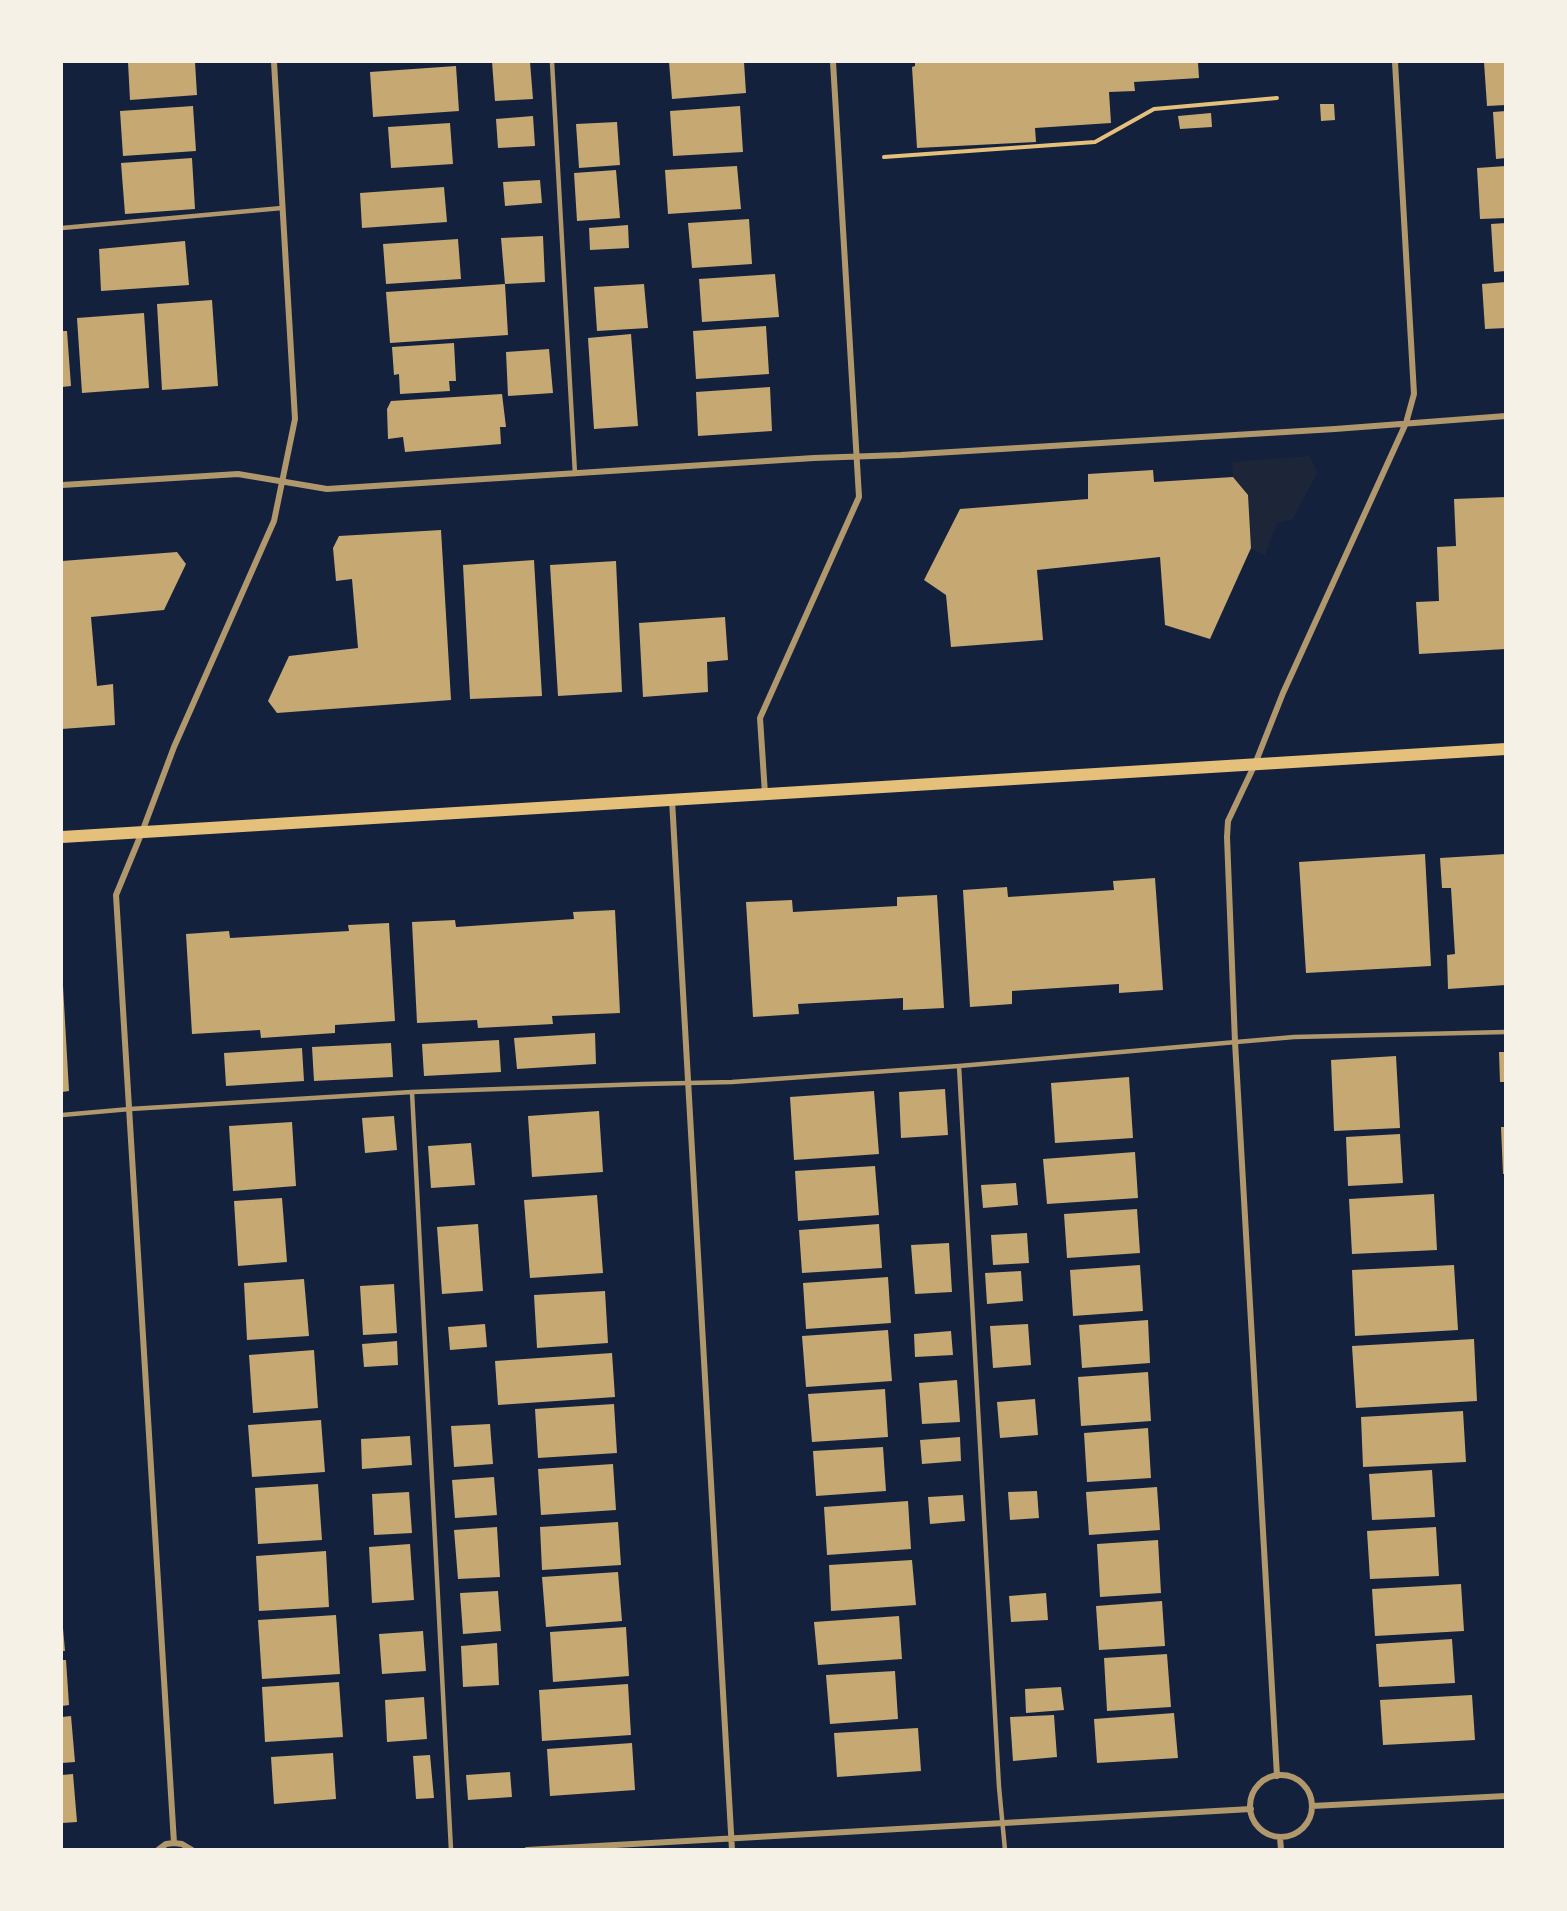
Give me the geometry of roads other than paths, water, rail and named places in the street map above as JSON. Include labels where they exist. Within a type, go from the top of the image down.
[{"type":"main road","points":[[62,837],[1506,749]]},
{"type":"street","points":[[174,1843],[116,895],[174,747],[274,521],[296,418],[274,62]]},
{"type":"street","points":[[765,794],[760,718],[859,498],[834,62]]},
{"type":"street","points":[[1277,1776],[1235,1042],[1228,821],[1255,764],[1283,693],[1406,423],[1414,394],[1395,62]]},
{"type":"street","points":[[62,485],[238,474],[327,489],[1335,429],[1506,416]]},
{"type":"street","points":[[672,800],[732,1850]]},
{"type":"street","points":[[1277,1776],[1287,1776],[1305,1786],[1312,1806],[1311,1815],[1299,1832],[1281,1837],[1264,1832],[1257,1826],[1251,1809],[1251,1800],[1260,1784],[1277,1776]]},
{"type":"street","points":[[1312,1806],[1506,1796]]},
{"type":"street","points":[[527,1850],[1251,1809]]},
{"type":"street","points":[[1281,1837],[1281,1850]]},
{"type":"street","points":[[158,1850],[166,1844],[174,1843],[182,1844],[192,1850]]},
{"type":"lane","points":[[552,62],[575,474]]},
{"type":"lane","points":[[62,228],[282,208]]},
{"type":"lane","points":[[62,1115],[412,1092],[732,1082],[959,1066],[1294,1037],[1506,1032]]},
{"type":"lane","points":[[959,1066],[998,1775],[1005,1850]]},
{"type":"lane","points":[[412,1092],[451,1850]]}]
